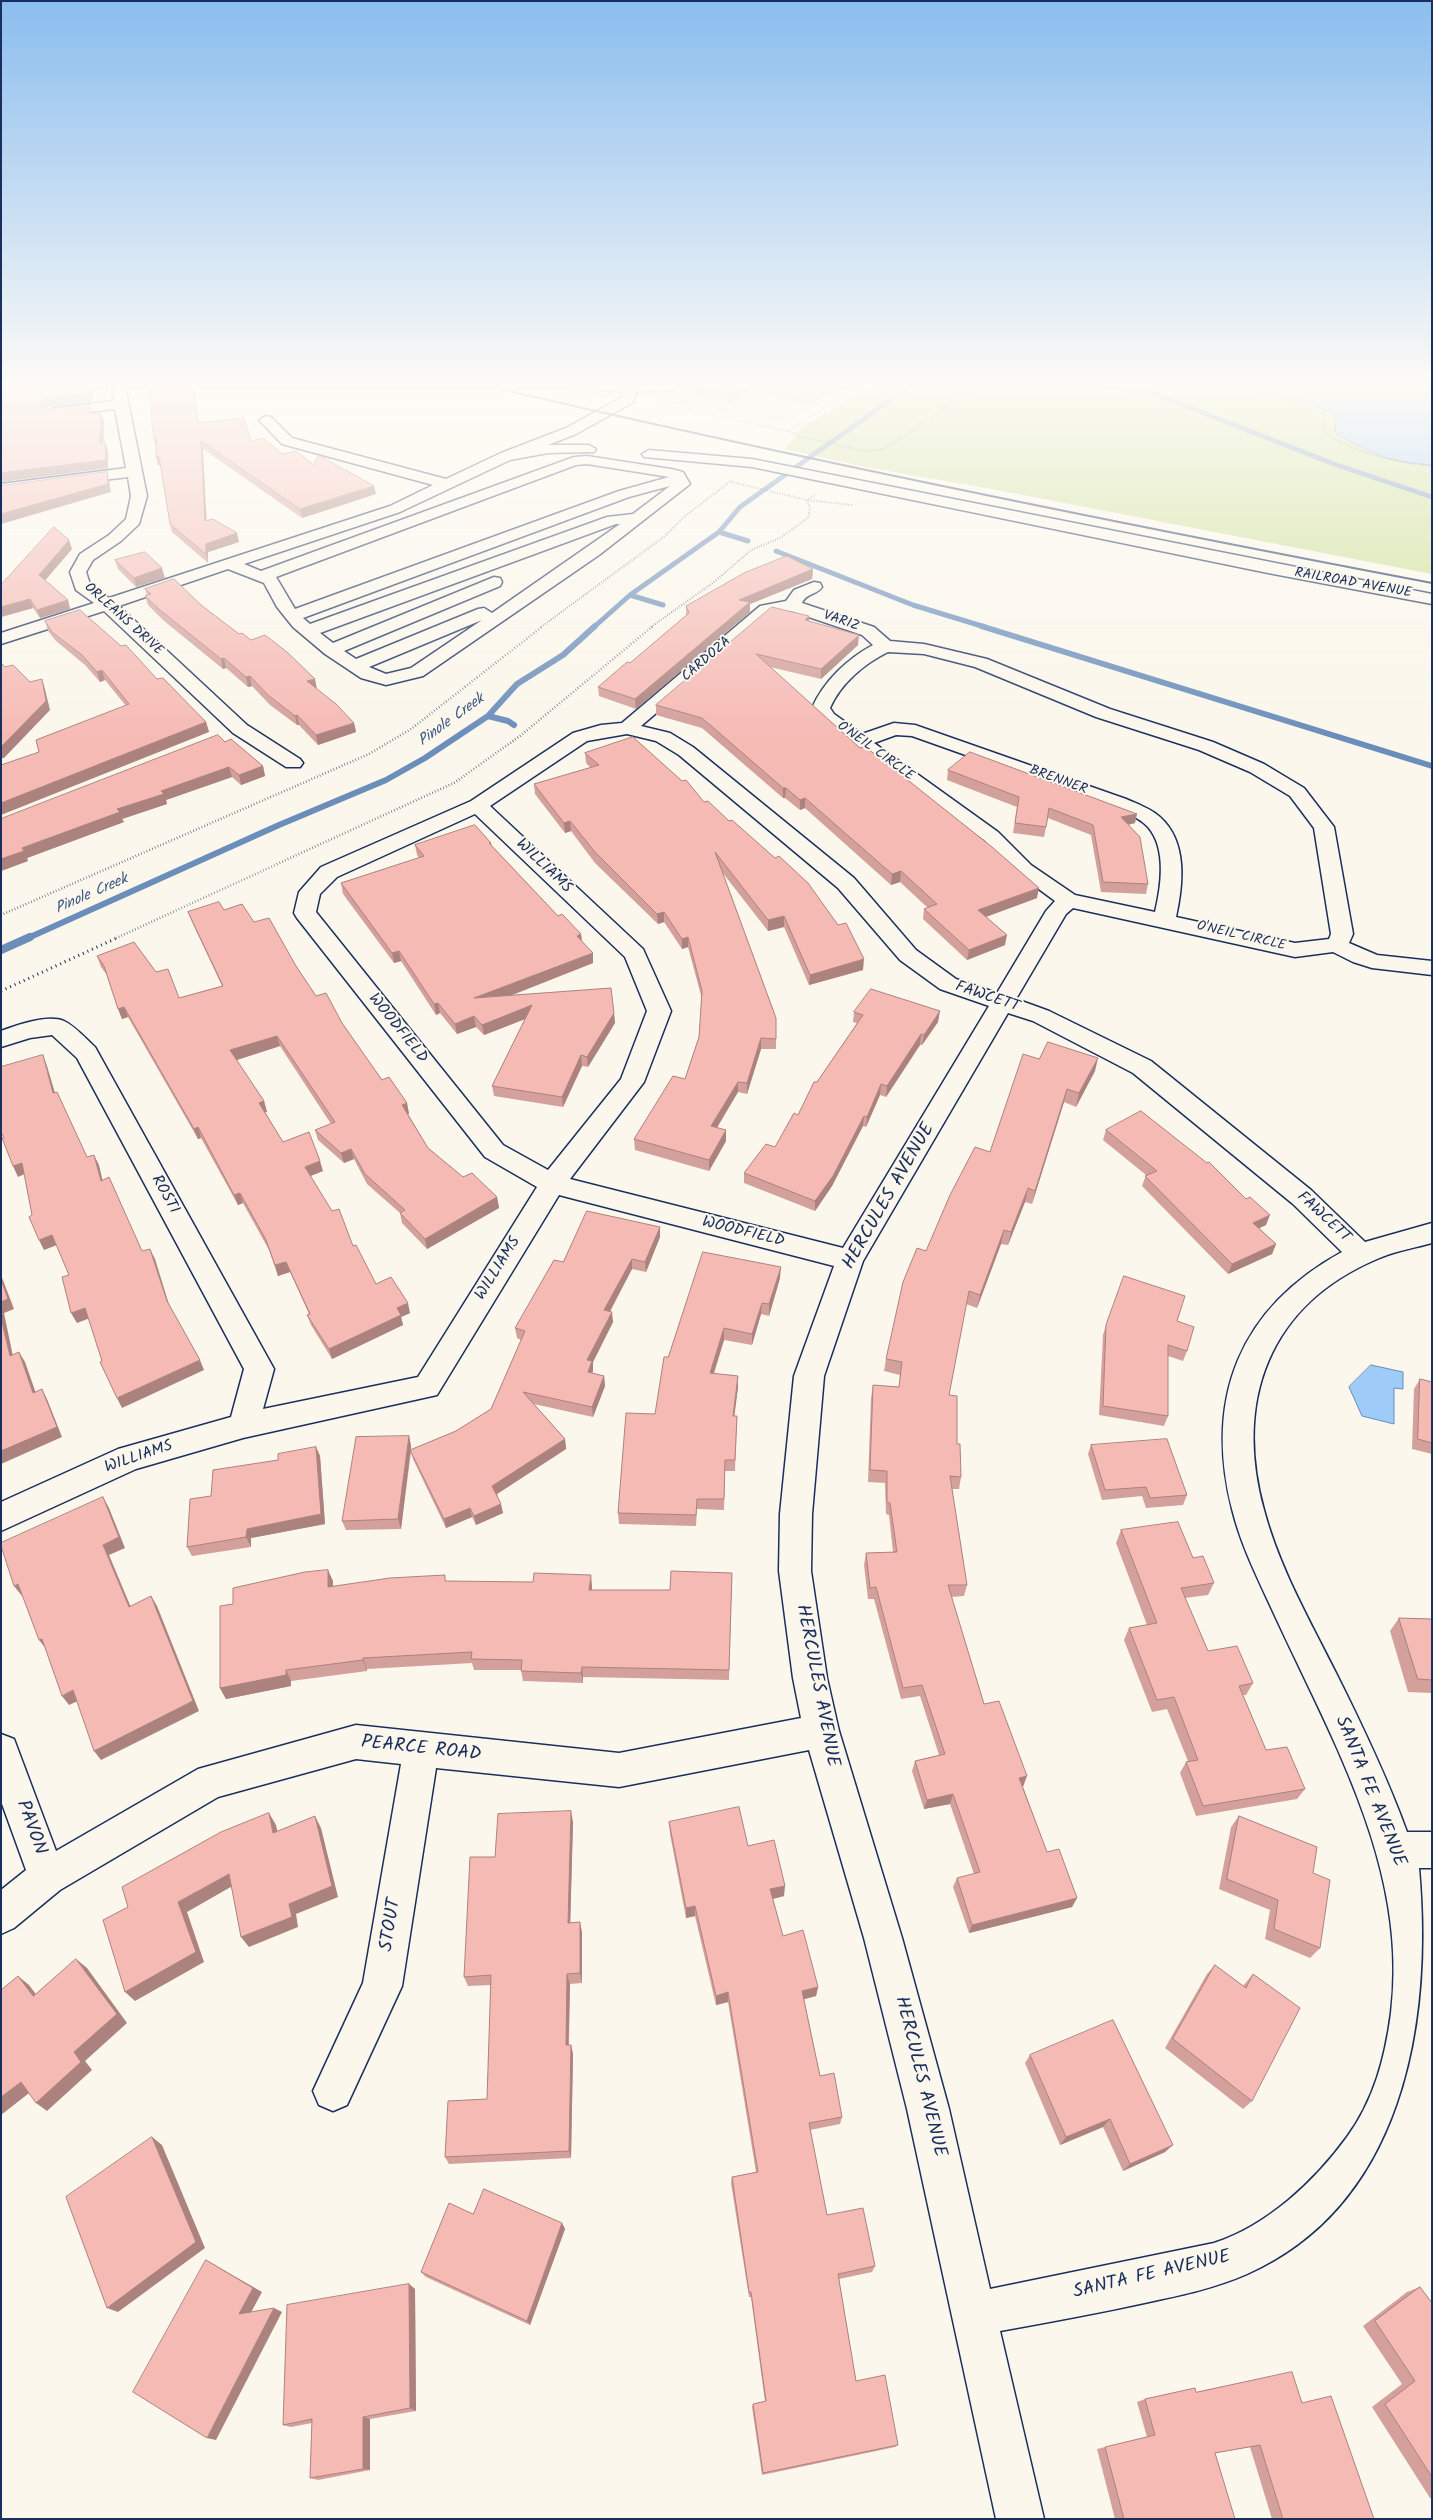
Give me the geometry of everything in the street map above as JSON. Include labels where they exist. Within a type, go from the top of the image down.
[{"type":"street","name":"ORLEANS DRIVE","points":[[137,504],[133,521],[115,538],[86,557],[78,572],[82,586],[108,605],[240,728],[294,763]]},
{"type":"street","points":[[1,639],[108,605],[405,504]]},
{"type":"street","points":[[263,576],[459,504]]},
{"type":"street","points":[[392,562],[557,504]]},
{"type":"street","points":[[292,616],[598,504]]},
{"type":"street","points":[[229,564],[270,580],[292,616],[332,650],[356,666],[377,678],[402,678],[417,672],[518,604],[593,552],[656,504]]},
{"type":"street","name":"RAILROAD AVENUE","points":[[947,504],[1432,599]]},
{"type":"street","points":[[308,631],[613,520],[639,517]]},
{"type":"street","points":[[539,568],[593,552]]},
{"type":"street","points":[[279,595],[340,564]]},
{"type":"street","points":[[332,650],[512,576]]},
{"type":"street","points":[[794,606],[794,598],[800,592],[814,587]]},
{"type":"street","points":[[279,595],[300,596]]},
{"type":"street","points":[[356,666],[479,614],[518,604]]},
{"type":"street","name":"CARDOZA","points":[[627,728],[766,610],[778,606],[794,606]]},
{"type":"street","name":"VARIZ","points":[[794,606],[868,631],[885,646]]},
{"type":"street","points":[[885,646],[924,649],[981,663],[1103,713],[1206,746],[1257,768],[1297,792],[1324,827],[1342,934],[1337,945],[1355,956],[1371,962],[1432,968]]},
{"type":"street","name":"O'NEIL CIRCLE","points":[[885,646],[858,662],[824,697],[821,708],[826,718],[990,836],[1024,869],[1068,900],[1295,950],[1337,945]]},
{"type":"street","points":[[222,736],[240,728]]},
{"type":"street","name":"WOODFIELD","points":[[627,728],[601,731],[580,737],[478,805],[329,872],[310,892],[305,914],[494,1151],[552,1184],[850,1260]]},
{"type":"street","name":"FAWCETT","points":[[627,728],[663,737],[686,751],[846,883],[908,955],[948,984],[1040,1016],[1142,1067],[1302,1197],[1361,1254]]},
{"type":"street","name":"BRENNER","points":[[860,741],[894,729],[915,731],[1119,803],[1139,813],[1158,826],[1168,848],[1171,891],[1164,920]]},
{"type":"street","name":"WILLIAMS","points":[[1,1517],[129,1458],[243,1426],[427,1386],[552,1184],[632,1082],[659,1011],[635,954],[478,805]]},
{"type":"street","name":"HERCULES AVENUE","points":[[1020,2519],[975,2314],[903,2012],[821,1731],[810,1678],[796,1571],[796,1514],[809,1376],[850,1260],[1004,1004],[1057,911],[1068,900]]},
{"type":"street","name":"ROSTI","points":[[1,1039],[28,1030],[57,1027],[86,1053],[259,1369],[243,1426]]},
{"type":"street","name":"SANTA FE AVENUE","points":[[975,2314],[1130,2284],[1230,2260],[1272,2237],[1308,2212],[1340,2179],[1367,2144],[1389,2104],[1403,2063],[1412,2019],[1415,1974],[1412,1929],[1406,1888],[1414,1850],[1372,1791],[1261,1545],[1249,1514],[1238,1456],[1236,1427],[1245,1376],[1254,1353],[1280,1313],[1300,1292],[1323,1275],[1361,1254],[1432,1233]]},
{"type":"street","name":"PEARCE ROAD","points":[[1,1915],[48,1877],[211,1782],[356,1742],[619,1770],[821,1731]]},
{"type":"street","name":"STOUT","points":[[333,2091],[382,1986],[421,1750]]},
{"type":"street","name":"PAVON","points":[[1,1751],[48,1877]]},
{"type":"path","points":[[1,915],[369,754],[411,729],[528,637],[665,536],[702,504]]},
{"type":"path","points":[[1,992],[92,948],[161,919],[454,783],[520,736],[671,611],[714,582],[751,550],[787,534],[809,516],[808,504]]},
{"type":"green space","points":[[1067,504],[1432,504],[1432,574]]},
{"type":"water","points":[[1371,1365],[1403,1372],[1403,1389],[1394,1388],[1394,1424],[1362,1416],[1349,1387]]},
{"type":"building","points":[[1,504],[38,504],[1,514]]},
{"type":"building","points":[[167,504],[204,504],[205,521],[213,519],[237,533],[206,544],[206,554],[170,524]]},
{"type":"building","points":[[292,504],[317,504],[300,509]]},
{"type":"building","points":[[54,527],[69,540],[39,575],[68,600],[37,610],[30,599],[1,607],[1,585]]},
{"type":"building","points":[[145,552],[162,568],[134,578],[115,560]]},
{"type":"building","points":[[787,556],[813,569],[739,600],[750,602],[635,699],[598,687],[627,662],[630,663],[689,613],[686,606],[744,573]]},
{"type":"building","points":[[174,579],[201,605],[239,634],[242,633],[251,640],[265,635],[287,652],[315,679],[307,681],[336,704],[354,723],[316,735],[297,715],[295,716],[268,695],[250,676],[246,677],[224,658],[221,659],[145,596],[151,594],[145,589]]},
{"type":"building","points":[[772,607],[809,616],[805,620],[859,635],[821,669],[756,654],[860,748],[865,747],[880,758],[992,847],[1039,888],[978,910],[1007,935],[969,950],[924,909],[937,904],[901,871],[892,874],[805,798],[800,800],[786,788],[783,788],[702,718],[656,705]]},
{"type":"building","points":[[80,610],[121,646],[126,645],[157,679],[163,678],[206,722],[1,803],[1,765],[39,752],[36,740],[129,704],[102,670],[97,672],[82,655],[52,632],[45,621]]},
{"type":"building","points":[[1,663],[5,667],[13,665],[30,682],[42,679],[46,701],[1,747]]},
{"type":"building","points":[[218,735],[225,742],[231,739],[263,766],[239,775],[229,767],[161,791],[164,794],[117,809],[120,812],[22,848],[24,851],[1,859],[1,819]]},
{"type":"building","points":[[633,737],[682,781],[686,780],[704,802],[708,801],[729,821],[732,820],[775,858],[779,856],[808,883],[838,925],[846,923],[864,959],[810,975],[784,916],[768,920],[715,852],[776,1018],[776,1039],[761,1038],[747,1083],[738,1082],[711,1126],[726,1130],[709,1160],[634,1139],[673,1076],[685,1079],[699,1037],[702,991],[688,937],[682,939],[664,912],[657,914],[595,852],[570,821],[564,823],[534,784],[599,765],[585,753]]},
{"type":"building","points":[[970,752],[1137,814],[1121,817],[1140,837],[1148,884],[1103,882],[1093,825],[1049,808],[1046,827],[1015,823],[1019,797],[948,770]]},
{"type":"building","points":[[475,825],[491,843],[489,843],[558,916],[562,914],[581,934],[577,936],[593,953],[474,998],[611,988],[614,1013],[587,1057],[581,1055],[562,1097],[492,1086],[532,1005],[482,1025],[474,1016],[455,1024],[438,1003],[434,1004],[399,951],[392,953],[341,883],[424,856],[415,845]]},
{"type":"building","points":[[219,902],[224,910],[242,904],[254,922],[269,918],[296,966],[316,996],[326,993],[342,1023],[382,1080],[389,1077],[407,1103],[402,1105],[428,1148],[463,1177],[472,1173],[497,1197],[425,1239],[400,1213],[405,1210],[365,1174],[351,1149],[341,1153],[315,1130],[335,1122],[277,1036],[230,1050],[264,1101],[259,1103],[283,1142],[309,1132],[320,1161],[305,1167],[332,1211],[339,1209],[353,1246],[356,1245],[376,1284],[391,1277],[408,1303],[397,1308],[401,1315],[329,1349],[307,1315],[310,1314],[286,1262],[275,1265],[266,1240],[240,1193],[234,1195],[198,1127],[194,1129],[124,1007],[118,1009],[104,966],[97,956],[134,942],[156,972],[168,969],[179,998],[223,986],[188,912]]},
{"type":"building","points":[[871,989],[940,1011],[924,1035],[921,1034],[887,1086],[881,1084],[867,1117],[864,1116],[833,1176],[815,1201],[744,1173],[766,1144],[775,1147],[794,1113],[798,1115],[814,1082],[817,1082],[863,1015],[854,1012]]},
{"type":"building","points":[[1048,1042],[1098,1058],[1079,1093],[1067,1089],[1035,1191],[1028,1188],[1011,1232],[1004,1230],[980,1295],[969,1291],[949,1395],[957,1396],[957,1444],[960,1444],[961,1477],[950,1476],[967,1585],[948,1585],[984,1704],[999,1701],[1027,1776],[1019,1778],[1047,1852],[1059,1849],[1077,1898],[972,1925],[957,1878],[980,1872],[953,1794],[927,1800],[915,1761],[945,1754],[922,1685],[903,1688],[876,1587],[870,1588],[866,1553],[897,1552],[890,1503],[887,1502],[887,1471],[870,1470],[873,1385],[899,1387],[902,1362],[886,1359],[903,1282],[917,1248],[926,1251],[950,1195],[975,1147],[990,1152],[1023,1054],[1039,1059]]},
{"type":"building","points":[[43,1055],[53,1093],[57,1092],[87,1157],[94,1155],[101,1181],[109,1177],[142,1251],[150,1249],[167,1301],[200,1360],[117,1398],[100,1362],[102,1361],[85,1308],[71,1313],[62,1277],[69,1275],[52,1235],[39,1240],[29,1217],[32,1215],[22,1163],[13,1166],[2,1138],[4,1138],[1,1132],[1,1067]]},
{"type":"building","points":[[1141,1111],[1207,1163],[1209,1162],[1246,1199],[1250,1197],[1270,1215],[1253,1223],[1276,1244],[1232,1264],[1145,1176],[1157,1171],[1106,1130]]},
{"type":"building","points":[[587,1211],[660,1227],[645,1262],[632,1259],[604,1310],[612,1312],[587,1360],[592,1361],[588,1372],[604,1376],[592,1407],[523,1392],[565,1439],[492,1486],[501,1504],[474,1516],[470,1508],[444,1519],[410,1450],[456,1431],[491,1409],[525,1331],[515,1328],[554,1260],[563,1262]]},
{"type":"building","points":[[703,1252],[781,1267],[769,1304],[762,1303],[752,1334],[724,1328],[710,1373],[738,1376],[733,1416],[737,1416],[735,1460],[725,1460],[724,1499],[697,1499],[696,1515],[618,1513],[626,1413],[655,1414],[664,1357],[668,1357]]},
{"type":"building","points":[[1124,1276],[1185,1296],[1177,1321],[1194,1327],[1187,1351],[1168,1345],[1168,1416],[1103,1406],[1106,1325]]},
{"type":"building","points":[[1,1279],[8,1299],[1,1302]]},
{"type":"building","points":[[1,1318],[10,1356],[19,1352],[33,1393],[42,1389],[57,1427],[1,1451]]},
{"type":"building","points":[[1420,1379],[1432,1382],[1432,1443],[1418,1439]]},
{"type":"building","points":[[409,1436],[398,1519],[342,1521],[356,1437]]},
{"type":"building","points":[[1167,1439],[1187,1495],[1150,1498],[1146,1487],[1105,1490],[1091,1445]]},
{"type":"building","points":[[316,1447],[321,1514],[247,1529],[246,1537],[187,1547],[190,1499],[211,1496],[213,1470],[278,1460],[278,1454]]},
{"type":"building","points":[[103,1497],[119,1537],[103,1545],[129,1607],[151,1596],[193,1701],[94,1751],[73,1690],[62,1696],[42,1639],[39,1640],[18,1584],[14,1586],[1,1543]]},
{"type":"building","points":[[1178,1522],[1193,1558],[1203,1556],[1214,1583],[1181,1588],[1208,1651],[1237,1646],[1253,1683],[1239,1686],[1266,1750],[1287,1747],[1305,1789],[1203,1806],[1186,1762],[1198,1760],[1174,1697],[1157,1700],[1129,1628],[1157,1623],[1121,1530]]},
{"type":"building","points":[[328,1570],[328,1587],[390,1578],[445,1575],[445,1581],[533,1582],[534,1573],[591,1575],[589,1590],[670,1590],[671,1571],[732,1573],[729,1670],[582,1667],[581,1673],[521,1671],[522,1660],[471,1659],[472,1652],[363,1658],[363,1660],[286,1670],[286,1675],[220,1688],[220,1606],[233,1604],[233,1588],[305,1572]]},
{"type":"building","points":[[1399,1618],[1432,1619],[1432,1680],[1418,1679]]},
{"type":"building","points":[[739,1807],[748,1846],[774,1840],[785,1886],[770,1889],[783,1936],[803,1930],[818,1987],[802,1991],[820,2076],[834,2073],[842,2117],[809,2123],[827,2215],[863,2208],[875,2266],[838,2274],[856,2381],[885,2375],[898,2445],[763,2473],[753,2404],[766,2401],[751,2292],[749,2292],[732,2177],[758,2172],[728,1992],[716,1996],[695,1906],[686,1908],[669,1822]]},
{"type":"building","points":[[571,1811],[568,1923],[580,1922],[580,1973],[567,1974],[566,2045],[571,2045],[569,2151],[445,2157],[448,2101],[487,2099],[491,1975],[464,1977],[470,1857],[495,1857],[498,1814]]},
{"type":"building","points":[[269,1813],[273,1833],[315,1816],[332,1886],[289,1904],[292,1917],[241,1937],[229,1874],[178,1902],[196,1952],[125,1992],[103,1920],[128,1907],[122,1887],[221,1832]]},
{"type":"building","points":[[1239,1816],[1317,1847],[1313,1873],[1330,1880],[1320,1948],[1274,1929],[1278,1900],[1227,1879]]},
{"type":"building","points":[[76,1959],[117,2014],[74,2052],[81,2062],[36,2103],[21,2082],[1,2097],[1,1990],[18,1976],[33,1996]]},
{"type":"building","points":[[1215,1965],[1246,1988],[1253,1974],[1300,2008],[1252,2101],[1173,2039]]},
{"type":"building","points":[[1113,2020],[1173,2145],[1130,2164],[1110,2119],[1066,2137],[1030,2055]]},
{"type":"building","points":[[152,2137],[196,2242],[107,2308],[66,2197]]},
{"type":"building","points":[[484,2189],[562,2223],[527,2321],[421,2272],[449,2203],[473,2214]]},
{"type":"building","points":[[206,2260],[253,2288],[239,2314],[274,2308],[207,2438],[133,2392]]},
{"type":"building","points":[[409,2284],[410,2408],[363,2417],[363,2469],[310,2478],[312,2419],[283,2425],[287,2305]]},
{"type":"building","points":[[1420,2287],[1432,2303],[1432,2477],[1385,2404],[1415,2381],[1375,2321]]},
{"type":"building","points":[[1292,2372],[1302,2403],[1331,2396],[1374,2519],[1283,2519],[1260,2445],[1215,2453],[1235,2519],[1124,2519],[1105,2447],[1155,2435],[1145,2399],[1195,2388],[1196,2392]]},
{"type":"waterway","name":"Pinole Creek","points":[[719,532],[745,504]]},
{"type":"waterway","name":"Pinole Creek","points":[[630,595],[719,532]]},
{"type":"waterway","points":[[719,532],[748,541]]},
{"type":"waterway","points":[[776,551],[913,605],[985,627]]},
{"type":"waterway","name":"Pinole Creek","points":[[594,627],[630,595]]},
{"type":"waterway","points":[[630,595],[663,605]]},
{"type":"waterway","name":"Pinole Creek","points":[[488,716],[517,684],[563,655],[595,626]]},
{"type":"waterway","points":[[981,626],[1432,766]]},
{"type":"waterway","name":"Pinole Creek","points":[[28,938],[279,825],[386,780],[425,758],[488,716]]},
{"type":"waterway","points":[[488,716],[508,721],[514,725]]},
{"type":"waterway","name":"Pinole Creek","points":[[1,950],[30,937]]},
{"type":"railway","points":[[1030,504],[1432,583]]}]
